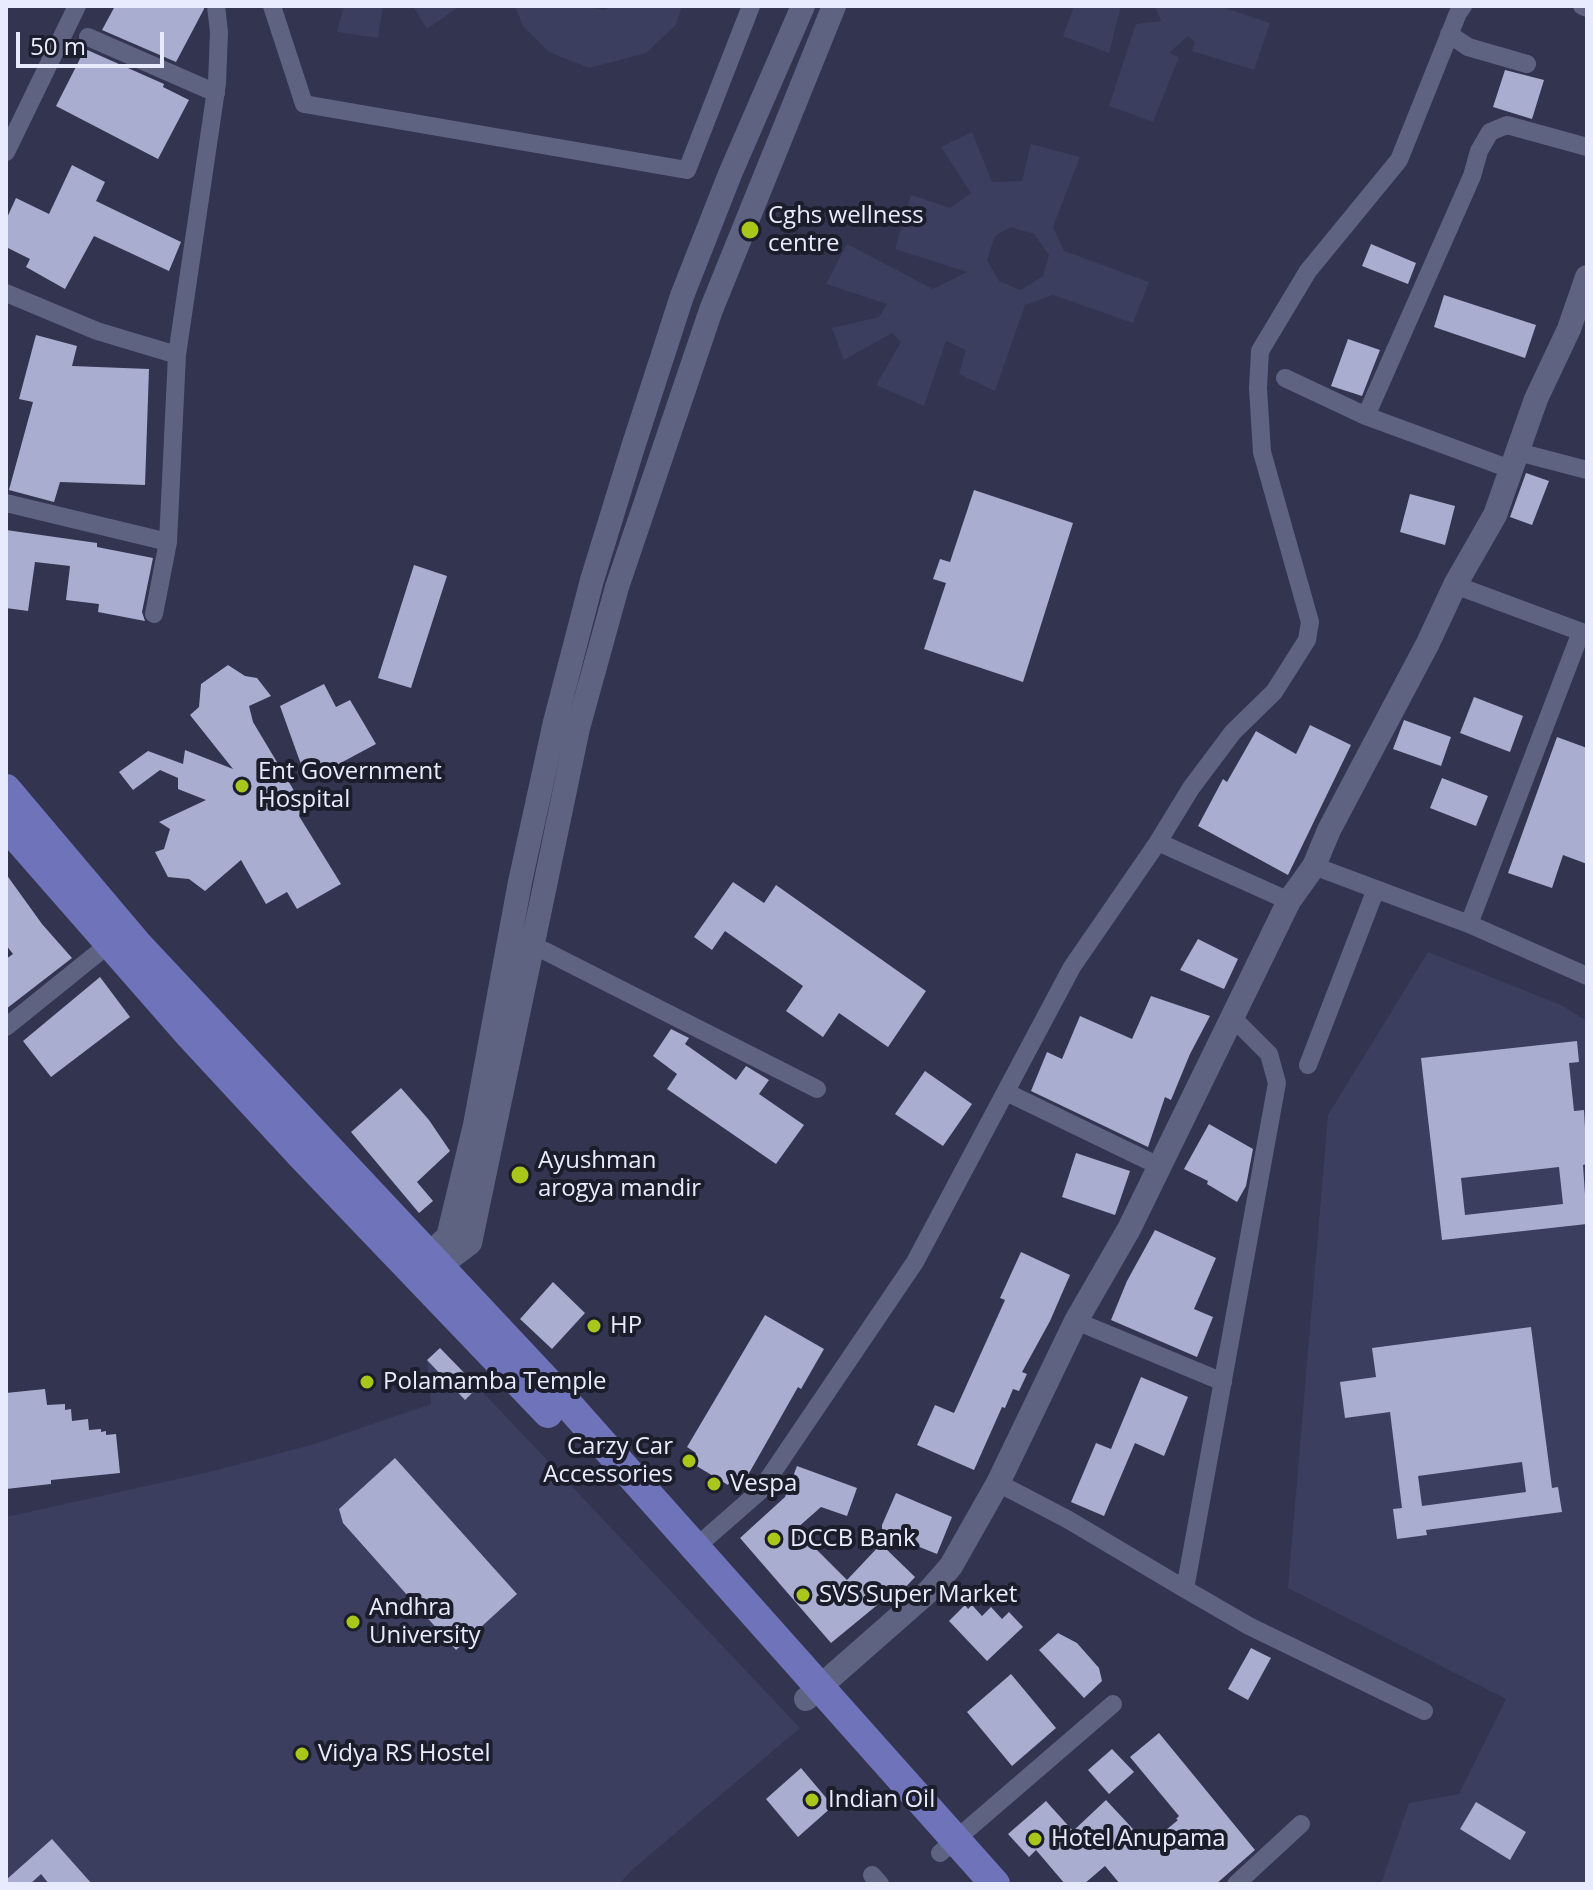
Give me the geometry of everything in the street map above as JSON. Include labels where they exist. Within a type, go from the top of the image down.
[{"type":"main road","points":[[6,789],[137,944],[425,1268],[555,1421],[812,1694],[947,1846],[995,1884]]},
{"type":"main road","points":[[10,839],[292,1146],[555,1390],[696,1547],[812,1694]]},
{"type":"main road","points":[[947,1846],[967,1884]]},
{"type":"street","points":[[6,152],[77,6]]},
{"type":"street","points":[[154,614],[168,542],[177,355],[216,93],[219,32],[216,6]]},
{"type":"street","points":[[272,6],[304,104],[687,170],[751,6]]},
{"type":"street","points":[[425,1268],[448,1237],[484,1128],[520,943],[555,722],[592,580],[682,296],[730,174],[803,6]]},
{"type":"street","points":[[520,943],[617,587],[711,310],[834,6]]},
{"type":"street","points":[[696,1547],[760,1491],[915,1262],[1072,967],[1158,842],[1191,788],[1233,732],[1274,692],[1307,640],[1310,622],[1262,452],[1258,388],[1260,351],[1308,271],[1399,160],[1463,6]]},
{"type":"street","points":[[1449,34],[1468,47],[1527,64]]},
{"type":"street","points":[[88,37],[216,93]]},
{"type":"street","points":[[1366,416],[1472,176],[1479,151],[1490,132],[1507,125],[1587,147]]},
{"type":"street","points":[[812,1694],[930,1590],[951,1566],[998,1483],[1076,1321],[1129,1229],[1289,901],[1314,866],[1329,830],[1428,643],[1455,585],[1495,515],[1536,399],[1578,331],[1587,277]]},
{"type":"street","points":[[6,293],[97,331],[177,355]]},
{"type":"street","points":[[1285,378],[1366,416],[1514,460],[1587,470]]},
{"type":"street","points":[[6,503],[168,542]]},
{"type":"street","points":[[1455,585],[1584,633],[1469,924]]},
{"type":"street","points":[[1158,842],[1289,901]]},
{"type":"street","points":[[1314,866],[1469,924],[1587,976]]},
{"type":"street","points":[[1308,1065],[1376,889]]},
{"type":"street","points":[[520,943],[817,1089]]},
{"type":"street","points":[[6,1027],[109,944]]},
{"type":"street","points":[[1185,1589],[1277,1083],[1269,1054],[1232,1017]]},
{"type":"street","points":[[1006,1092],[1159,1166]]},
{"type":"street","points":[[1076,1321],[1223,1382]]},
{"type":"street","points":[[998,1483],[1067,1519],[1249,1626],[1424,1711]]},
{"type":"street","points":[[947,1846],[1113,1704]]},
{"type":"street","points":[[1236,1884],[1301,1824]]},
{"type":"shaded area","points":[[344,6],[383,6],[378,38],[337,32]]},
{"type":"shaded area","points":[[413,6],[460,6],[427,29]]},
{"type":"shaded area","points":[[515,6],[583,6],[603,10],[614,6],[682,6],[676,25],[646,53],[589,68],[549,52],[523,26]]},
{"type":"shaded area","points":[[1074,6],[1121,6],[1109,53],[1063,36]]},
{"type":"shaded area","points":[[1155,6],[1219,6],[1270,23],[1254,70],[1192,51],[1195,42],[1188,36],[1169,53],[1179,57],[1153,122],[1109,106],[1136,24],[1161,21]]},
{"type":"shaded area","points":[[972,132],[992,182],[1022,181],[1031,144],[1080,157],[1053,227],[1064,251],[1149,282],[1133,323],[1053,295],[1025,305],[995,391],[959,374],[966,350],[946,341],[924,406],[876,385],[901,342],[892,333],[844,360],[832,328],[879,317],[887,304],[826,284],[847,244],[933,289],[967,272],[895,249],[911,195],[950,208],[971,193],[941,147]],"holes":[[[1011,227],[1034,234],[1049,255],[1043,276],[1020,290],[999,281],[987,260],[995,236]]]},
{"type":"shaded area","points":[[1428,952],[1561,1005],[1587,1021],[1587,1884],[1381,1884],[1409,1803],[1459,1794],[1506,1699],[1288,1588],[1328,1115]]},
{"type":"shaded area","name":"Andhra University","points":[[427,1360],[466,1399],[478,1387],[800,1728],[619,1884],[6,1884],[6,1517],[209,1472],[311,1445],[431,1404]]},
{"type":"building","points":[[115,6],[204,6],[204,9],[176,62],[102,30]]},
{"type":"building","points":[[85,49],[164,84],[163,87],[189,100],[158,159],[56,106]]},
{"type":"building","points":[[1505,70],[1544,80],[1532,119],[1493,107]]},
{"type":"building","points":[[72,165],[105,182],[96,201],[181,242],[169,271],[94,236],[65,289],[26,267],[30,259],[6,247],[6,220],[16,198],[49,214]]},
{"type":"building","points":[[1371,244],[1416,263],[1408,284],[1362,266]]},
{"type":"building","points":[[1444,295],[1536,325],[1525,358],[1434,327]]},
{"type":"building","points":[[36,335],[77,346],[72,366],[149,369],[145,485],[60,482],[54,502],[9,490],[33,402],[19,399]]},
{"type":"building","points":[[1348,339],[1380,350],[1362,396],[1331,386]]},
{"type":"building","points":[[1526,473],[1549,481],[1532,525],[1510,517]]},
{"type":"building","points":[[974,490],[1073,523],[1023,682],[924,649],[946,583],[933,579],[940,559],[950,562]]},
{"type":"building","points":[[1410,494],[1455,506],[1445,545],[1400,532]]},
{"type":"building","points":[[6,530],[97,543],[97,547],[153,558],[142,612],[145,621],[98,612],[99,604],[66,600],[70,566],[35,562],[28,611],[6,608]]},
{"type":"building","points":[[414,565],[447,576],[411,688],[378,678]]},
{"type":"building","name":"Ent Government Hospital","points":[[228,665],[245,676],[257,678],[271,696],[249,706],[253,722],[302,804],[299,816],[341,884],[297,909],[287,892],[266,904],[241,860],[205,891],[189,879],[168,877],[155,852],[164,849],[170,829],[159,822],[206,800],[178,789],[178,778],[160,770],[133,790],[119,772],[148,751],[183,764],[185,750],[233,769],[190,715],[199,707],[201,684]]},
{"type":"building","points":[[324,684],[336,707],[350,700],[376,744],[307,781],[280,706]]},
{"type":"building","points":[[1474,697],[1523,716],[1510,752],[1460,733]]},
{"type":"building","points":[[1404,720],[1451,737],[1441,766],[1393,749]]},
{"type":"building","points":[[1310,725],[1351,745],[1288,875],[1198,826],[1223,779],[1227,782],[1256,731],[1296,754]]},
{"type":"building","points":[[1557,737],[1587,748],[1587,864],[1563,855],[1552,888],[1508,873]]},
{"type":"building","points":[[1442,778],[1488,796],[1476,826],[1430,808]]},
{"type":"building","points":[[6,874],[42,924],[72,958],[6,1009],[6,959],[13,954],[6,945]]},
{"type":"building","points":[[733,882],[764,903],[776,885],[926,991],[888,1047],[839,1013],[823,1037],[786,1011],[803,986],[725,931],[712,950],[694,937]]},
{"type":"building","points":[[1198,939],[1238,959],[1224,989],[1180,970]]},
{"type":"building","points":[[100,977],[130,1017],[51,1077],[23,1041]]},
{"type":"building","points":[[1151,996],[1210,1016],[1171,1100],[1165,1097],[1148,1147],[1031,1091],[1047,1052],[1062,1059],[1080,1016],[1132,1039]]},
{"type":"building","points":[[671,1029],[689,1038],[685,1044],[736,1080],[746,1066],[769,1080],[759,1094],[804,1125],[776,1164],[667,1089],[677,1074],[653,1056]]},
{"type":"building","points":[[1577,1041],[1579,1062],[1569,1063],[1574,1111],[1584,1110],[1587,1164],[1583,1165],[1587,1224],[1442,1240],[1421,1058]],"holes":[[[1559,1167],[1563,1204],[1465,1215],[1461,1178]]]},
{"type":"building","points":[[925,1071],[972,1104],[943,1146],[895,1114]]},
{"type":"building","points":[[401,1088],[429,1120],[450,1151],[417,1182],[433,1201],[419,1213],[351,1132]]},
{"type":"building","points":[[1209,1124],[1253,1149],[1246,1186],[1237,1202],[1207,1184],[1208,1181],[1184,1169]]},
{"type":"building","points":[[1076,1153],[1130,1171],[1115,1215],[1062,1197]]},
{"type":"building","points":[[1155,1230],[1216,1258],[1194,1309],[1213,1317],[1197,1357],[1111,1320],[1127,1281]]},
{"type":"building","points":[[1021,1252],[1070,1275],[1050,1321],[1022,1372],[1027,1374],[1019,1391],[1013,1389],[1005,1408],[1002,1407],[974,1470],[917,1445],[935,1405],[954,1413],[1005,1300],[1000,1298]]},
{"type":"building","points":[[553,1282],[585,1313],[552,1349],[520,1319]]},
{"type":"building","points":[[765,1315],[824,1349],[801,1389],[798,1387],[744,1482],[733,1476],[728,1485],[690,1462],[696,1453],[687,1447]]},
{"type":"building","points":[[1531,1327],[1552,1488],[1558,1487],[1562,1512],[1426,1530],[1427,1535],[1397,1539],[1393,1509],[1402,1508],[1390,1412],[1345,1418],[1340,1382],[1376,1377],[1372,1348]],"holes":[[[1522,1462],[1526,1492],[1422,1506],[1418,1476]]]},
{"type":"building","points":[[440,1348],[478,1387],[465,1400],[427,1360]]},
{"type":"building","points":[[1141,1377],[1188,1397],[1164,1456],[1135,1443],[1104,1516],[1071,1502],[1096,1443],[1111,1449]]},
{"type":"building","points":[[45,1389],[47,1405],[65,1404],[65,1410],[71,1409],[72,1421],[88,1419],[89,1430],[101,1429],[101,1432],[106,1431],[106,1435],[116,1434],[120,1473],[51,1480],[51,1484],[6,1489],[6,1393]]},
{"type":"building","points":[[395,1458],[517,1594],[456,1650],[343,1523],[339,1509]]},
{"type":"building","points":[[797,1466],[857,1488],[847,1516],[821,1507],[796,1529],[847,1580],[881,1544],[915,1577],[892,1602],[887,1597],[831,1643],[740,1538],[785,1497]]},
{"type":"building","points":[[896,1493],[952,1517],[937,1554],[882,1532]]},
{"type":"building","points":[[965,1605],[968,1609],[972,1605],[982,1616],[991,1607],[1002,1619],[1009,1612],[1023,1627],[987,1661],[949,1621]]},
{"type":"building","points":[[1058,1633],[1077,1643],[1099,1668],[1102,1681],[1084,1698],[1039,1650]]},
{"type":"building","points":[[1251,1648],[1271,1658],[1248,1700],[1228,1689]]},
{"type":"building","points":[[1011,1674],[1056,1728],[1012,1766],[967,1712]]},
{"type":"building","points":[[1159,1733],[1255,1850],[1216,1884],[1120,1884],[1105,1866],[1084,1884],[1065,1884],[1036,1850],[1029,1857],[1008,1834],[1046,1801],[1073,1831],[1106,1800],[1148,1845],[1179,1816],[1130,1757]]},
{"type":"building","points":[[1112,1749],[1134,1772],[1109,1794],[1088,1770]]},
{"type":"building","points":[[801,1768],[833,1806],[798,1837],[766,1799]]},
{"type":"building","points":[[1476,1802],[1526,1832],[1510,1860],[1460,1829]]},
{"type":"building","points":[[52,1839],[92,1884],[49,1884],[41,1874],[30,1884],[6,1884],[6,1880]]},
{"type":"place","name":"Cghs wellness centre","points":[[750,230]]},
{"type":"place","name":"Ent Government Hospital","points":[[242,786]]},
{"type":"place","name":"Ayushman arogya mandir","points":[[520,1175]]},
{"type":"place","name":"HP","points":[[594,1326]]},
{"type":"place","name":"Polamamba Temple","points":[[367,1382]]},
{"type":"place","name":"Carzy Car Accessories","points":[[689,1461]]},
{"type":"place","name":"Vespa","points":[[714,1484]]},
{"type":"place","name":"DCCB Bank","points":[[774,1539]]},
{"type":"place","name":"SVS Super Market","points":[[803,1595]]},
{"type":"place","name":"Andhra University","points":[[353,1622]]},
{"type":"place","name":"Vidya RS Hostel","points":[[302,1754]]},
{"type":"place","name":"Indian Oil","points":[[812,1800]]},
{"type":"place","name":"Hotel Anupama","points":[[1035,1839]]}]
